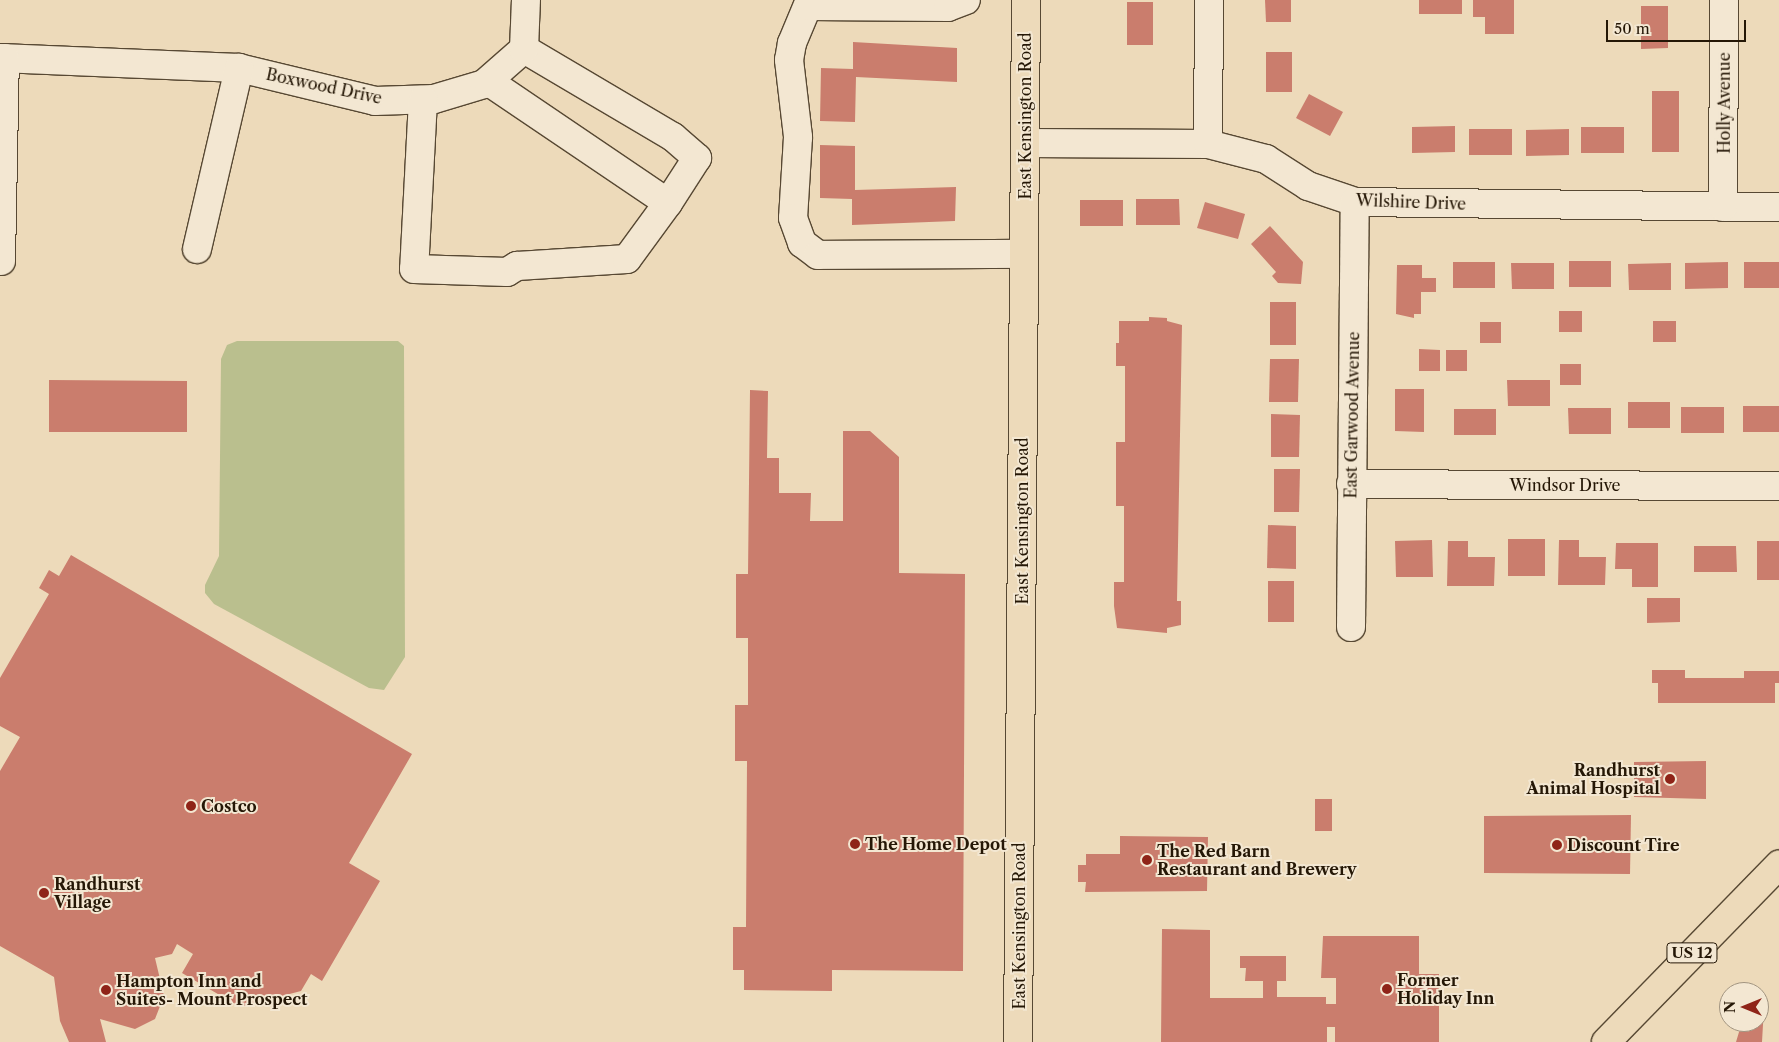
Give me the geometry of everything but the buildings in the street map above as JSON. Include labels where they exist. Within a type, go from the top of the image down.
[{"type":"main road","name":"East Kensington Road","points":[[1018,1042],[1026,0]]},
{"type":"main road","name":"US 12","points":[[1606,1042],[1779,865]]},
{"type":"street","points":[[423,100],[414,269],[507,272],[517,266],[627,259],[668,203],[697,158],[673,138],[524,49],[526,0]]},
{"type":"street","points":[[966,0],[948,7],[810,3],[792,43],[789,60],[798,137],[793,218],[802,243],[818,255],[1024,254]]},
{"type":"street","points":[[1208,144],[1209,0]]},
{"type":"street","name":"Holly Avenue","points":[[1723,207],[1724,0]]},
{"type":"street","name":"Boxwood Drive","points":[[0,261],[2,58],[240,68],[375,101],[423,100],[488,81],[524,49]]},
{"type":"street","points":[[196,249],[240,68]]},
{"type":"street","points":[[488,81],[668,203]]},
{"type":"street","name":"Wilshire Drive","points":[[1025,143],[1208,144],[1266,159],[1308,186],[1355,202],[1779,207]]},
{"type":"street","name":"East Garwood Avenue","points":[[1351,627],[1355,202]]},
{"type":"street","name":"Windsor Drive","points":[[1351,484],[1779,486]]},
{"type":"green space","points":[[237,341],[398,341],[404,346],[405,657],[384,690],[369,688],[214,604],[205,593],[205,585],[219,556],[221,359],[227,345]]},
{"type":"place","name":"Randhurst Animal Hospital","points":[[1670,779]]},
{"type":"place","name":"Costco","points":[[191,806]]},
{"type":"place","name":"The Home Depot","points":[[855,844]]},
{"type":"place","name":"Discount Tire","points":[[1557,845]]},
{"type":"place","name":"The Red Barn Restaurant and Brewery","points":[[1147,860]]},
{"type":"place","name":"Randhurst Village","points":[[44,893]]},
{"type":"place","name":"Former Holiday Inn","points":[[1387,989]]},
{"type":"place","name":"Hampton Inn and Suites- Mount Prospect","points":[[106,990]]}]
